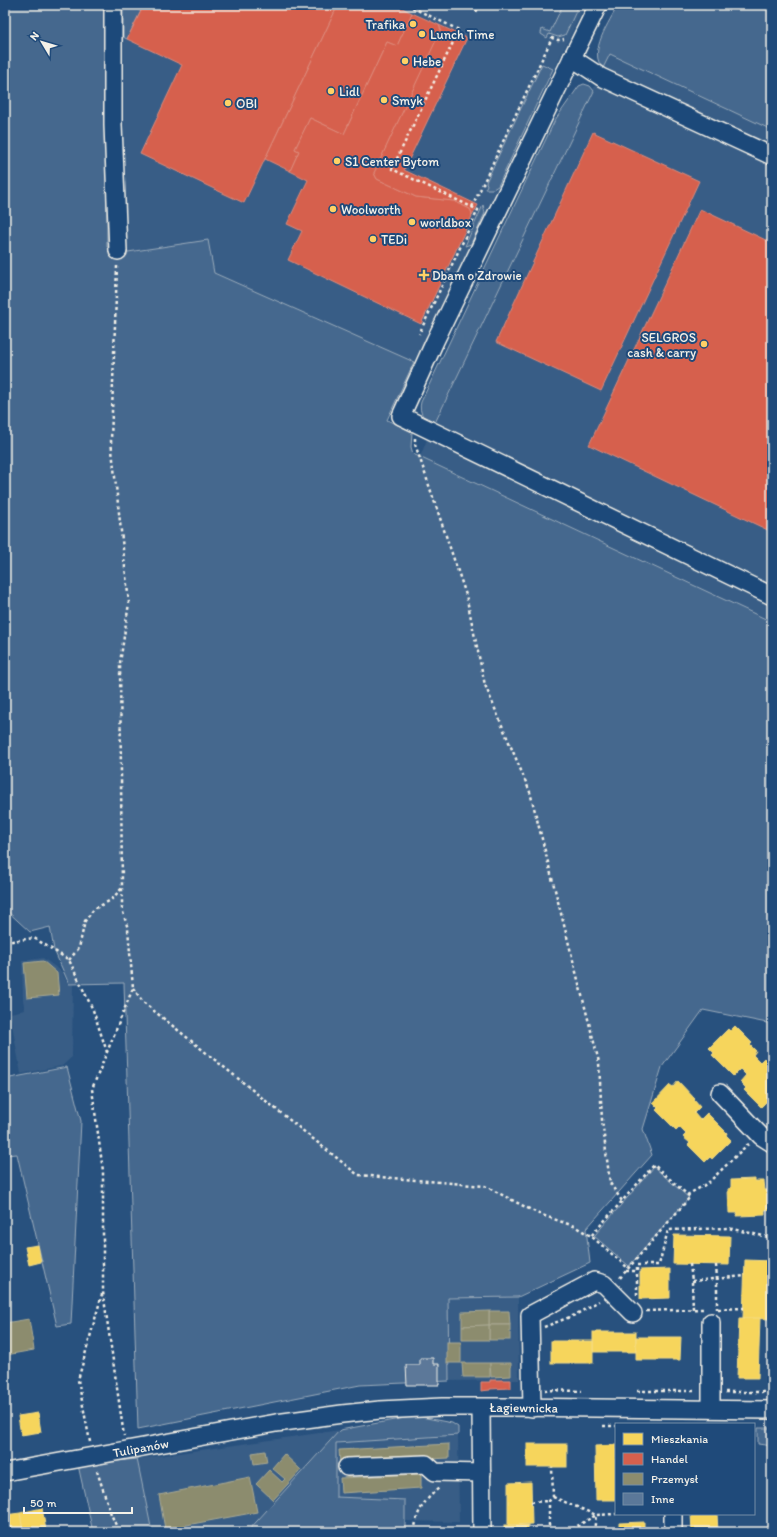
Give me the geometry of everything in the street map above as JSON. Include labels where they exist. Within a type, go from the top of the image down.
[{"type":"street","points":[[113,5],[113,125],[118,251]]},
{"type":"street","points":[[598,5],[461,286],[401,416],[772,596]]},
{"type":"street","points":[[572,58],[601,77],[772,156]]},
{"type":"street","points":[[720,1093],[761,1136],[772,1143]]},
{"type":"street","points":[[532,1408],[530,1315],[594,1281],[604,1284],[635,1309]]},
{"type":"street","points":[[711,1409],[714,1316]]},
{"type":"street","points":[[481,1408],[482,1532]]},
{"type":"street","name":"Łagiewnicka","points":[[276,1423],[380,1410],[532,1408],[669,1417],[711,1409],[772,1410]]},
{"type":"street","name":"Tulipanów","points":[[5,1472],[276,1423]]},
{"type":"street","points":[[347,1467],[426,1464],[435,1472],[482,1473]]},
{"type":"street","points":[[673,1515],[673,1532]]},
{"type":"path","points":[[407,5],[459,30],[392,169],[478,210],[418,334]]},
{"type":"path","points":[[476,12],[480,5]]},
{"type":"path","points":[[472,207],[552,38],[563,40],[566,36]]},
{"type":"path","points":[[118,251],[111,441],[128,603],[120,662],[122,908],[128,929],[133,988],[92,1089],[103,1171],[103,1292],[126,1450]]},
{"type":"path","points":[[415,422],[415,444],[466,595],[485,685],[530,792],[599,1062],[602,1120],[610,1183],[622,1201]]},
{"type":"path","points":[[69,960],[79,948],[85,921],[94,909],[111,900],[122,887]]},
{"type":"path","points":[[5,942],[34,938],[69,960],[93,1010],[107,1053]]},
{"type":"path","points":[[133,988],[143,1002],[358,1175],[485,1186],[539,1214],[574,1226],[592,1236],[627,1269],[637,1271]]},
{"type":"path","points":[[687,1195],[708,1183],[747,1144],[772,1143]]},
{"type":"path","points":[[539,1329],[575,1315],[606,1297],[627,1269],[690,1197],[654,1165],[592,1236]]},
{"type":"path","points":[[669,1222],[659,1265],[637,1265],[635,1309],[643,1311],[694,1309],[714,1316],[744,1308]]},
{"type":"path","points":[[668,1230],[728,1228],[772,1238]]},
{"type":"path","points":[[690,1264],[694,1309]]},
{"type":"path","points":[[714,1316],[717,1279],[716,1265]]},
{"type":"path","points":[[692,1281],[745,1276]]},
{"type":"path","points":[[103,1292],[78,1380],[93,1456],[101,1486],[119,1532]]},
{"type":"path","points":[[579,1391],[586,1391]]},
{"type":"path","points":[[630,1391],[772,1392]]},
{"type":"path","points":[[603,1426],[615,1426]]},
{"type":"path","points":[[531,1502],[549,1501],[553,1497],[552,1467]]},
{"type":"path","points":[[415,1532],[416,1520],[420,1508],[428,1497],[459,1472]]},
{"type":"path","points":[[553,1497],[596,1515],[615,1514]]},
{"type":"path","points":[[549,1501],[549,1532]]},
{"type":"path","points":[[567,1532],[596,1515]]},
{"type":"path","points":[[594,1532],[596,1515]]},
{"type":"shaded area","points":[[5,5],[107,5],[107,247],[128,252],[208,240],[214,273],[414,362],[387,420],[412,432],[411,447],[413,454],[772,622],[772,1024],[703,1010],[662,1067],[643,1129],[652,1155],[586,1229],[590,1263],[518,1297],[448,1298],[449,1381],[360,1385],[138,1429],[124,983],[69,984],[54,950],[50,927],[30,932],[5,909]]},
{"type":"shaded area","points":[[119,5],[585,5],[414,362],[214,273],[208,240],[128,252],[121,103]]},
{"type":"shaded area","points":[[123,5],[129,5],[141,11],[127,39],[123,37]]},
{"type":"shaded area","points":[[563,5],[579,5],[565,35],[558,37],[549,34],[547,38],[541,34],[542,29],[550,32]]},
{"type":"shaded area","points":[[618,5],[772,5],[772,130],[610,54],[603,68],[599,62],[597,54],[602,37]]},
{"type":"shaded area","points":[[610,54],[772,130],[772,622],[420,457]]},
{"type":"shaded area","points":[[542,64],[553,69],[498,186],[493,189],[485,189],[487,185],[486,182]]},
{"type":"shaded area","points":[[584,84],[590,86],[594,91],[433,427],[421,413],[421,402],[555,120],[579,86]]},
{"type":"shaded area","points":[[483,205],[485,213],[471,244],[465,246]]},
{"type":"shaded area","points":[[43,958],[61,971],[68,984],[73,985],[72,1057],[62,1066],[21,1074],[10,1013],[25,1010],[23,1000],[22,961]]},
{"type":"shaded area","points":[[67,1067],[81,1121],[71,1324],[57,1326],[17,1154],[5,1155],[5,1079]]},
{"type":"shaded area","points":[[654,1167],[689,1198],[629,1266],[594,1236]]},
{"type":"shaded area","points":[[518,1297],[519,1380],[449,1381],[447,1298]]},
{"type":"shaded area","points":[[416,1416],[452,1423],[458,1427],[458,1435],[336,1443],[336,1497],[405,1500],[405,1532],[247,1532],[340,1430]]},
{"type":"shaded area","points":[[758,1428],[772,1428],[772,1446],[758,1444]]},
{"type":"shaded area","points":[[340,1430],[247,1532],[152,1532],[137,1459]]},
{"type":"shaded area","points":[[458,1435],[459,1522],[405,1521],[405,1500],[336,1497],[336,1443]]},
{"type":"shaded area","points":[[137,1459],[152,1532],[93,1532],[78,1465]]},
{"type":"building: Mieszkania","points":[[735,1026],[752,1043],[750,1045],[756,1051],[753,1055],[760,1062],[764,1058],[772,1066],[772,1100],[769,1103],[767,1101],[761,1107],[744,1090],[746,1088],[740,1082],[746,1075],[740,1069],[733,1076],[712,1055],[714,1053],[709,1048],[728,1029],[730,1031]]},
{"type":"building: Mieszkania","points":[[678,1081],[695,1099],[694,1100],[700,1107],[694,1113],[700,1120],[707,1113],[727,1133],[726,1135],[731,1140],[712,1159],[710,1157],[705,1162],[688,1145],[690,1143],[683,1137],[686,1134],[679,1127],[676,1130],[656,1110],[658,1108],[653,1103],[670,1085],[673,1087]]},
{"type":"building: Mieszkania","points":[[755,1179],[755,1181],[764,1181],[765,1190],[772,1190],[772,1209],[765,1210],[765,1215],[737,1216],[738,1213],[729,1213],[728,1189],[731,1188],[731,1180]]},
{"type":"building: Mieszkania","points":[[674,1235],[730,1236],[729,1265],[673,1264]]},
{"type":"building: Mieszkania","points":[[38,1245],[41,1262],[29,1265],[25,1247]]},
{"type":"building: Mieszkania","points":[[745,1260],[772,1261],[770,1319],[743,1318]]},
{"type":"building: Mieszkania","points":[[670,1269],[670,1298],[640,1299],[640,1270]]},
{"type":"building: Mieszkania","points":[[739,1318],[760,1318],[758,1378],[737,1378]]},
{"type":"building: Mieszkania","points":[[593,1332],[636,1332],[636,1352],[593,1352]]},
{"type":"building: Mieszkania","points":[[636,1337],[681,1337],[680,1360],[636,1360]]},
{"type":"building: Mieszkania","points":[[551,1341],[593,1341],[593,1363],[551,1363]]},
{"type":"building: Mieszkania","points":[[38,1413],[41,1432],[21,1435],[18,1416]]},
{"type":"building: Mieszkania","points":[[527,1444],[567,1444],[567,1467],[527,1467]]},
{"type":"building: Mieszkania","points":[[615,1445],[615,1500],[596,1500],[595,1446]]},
{"type":"building: Mieszkania","points":[[531,1482],[532,1524],[508,1525],[508,1483]]},
{"type":"building: Mieszkania","points":[[42,1508],[46,1530],[37,1532],[23,1532],[20,1513]]},
{"type":"building: Mieszkania","points":[[20,1513],[23,1532],[9,1532],[5,1515]]},
{"type":"building: Mieszkania","points":[[691,1515],[717,1515],[718,1532],[692,1532]]},
{"type":"building: Mieszkania","points":[[644,1522],[644,1532],[619,1532],[619,1523]]},
{"type":"building: Mieszkania","points":[[504,1525],[528,1525],[528,1532],[504,1532]]},
{"type":"building: Handel","name":"OBI","points":[[129,5],[338,5],[244,203],[140,154],[182,65],[127,39],[141,11]]},
{"type":"building: Handel","name":"Lidl","points":[[338,5],[396,5],[412,13],[397,46],[387,42],[344,134],[310,118],[295,149],[299,151],[290,171],[265,159]]},
{"type":"building: Handel","name":"S1 Center Bytom","points":[[412,13],[439,25],[441,31],[374,173],[377,179],[416,197],[454,201],[470,209],[472,213],[472,216],[421,324],[288,260],[302,231],[287,224],[308,180],[290,171],[299,151],[295,149],[310,118],[344,134],[387,42],[397,46]]},
{"type":"building: Handel","points":[[439,25],[467,38],[404,170],[478,205],[472,216],[470,209],[454,201],[416,197],[377,179],[374,173],[439,34],[441,29]]},
{"type":"building: Handel","points":[[593,132],[699,181],[601,391],[496,342]]},
{"type":"building: Handel","name":"SELGROS cash & carry","points":[[700,209],[772,243],[772,532],[589,445]]},
{"type":"building: Handel","points":[[490,1380],[511,1380],[511,1388],[481,1391],[481,1382],[490,1382]]},
{"type":"building: Przemysł","points":[[43,961],[57,973],[59,995],[27,998],[24,963]]},
{"type":"building: Przemysł","points":[[489,1311],[509,1311],[510,1325],[489,1325]]},
{"type":"building: Przemysł","points":[[489,1311],[489,1325],[462,1326],[462,1312]]},
{"type":"building: Przemysł","points":[[29,1319],[34,1350],[6,1355],[5,1323]]},
{"type":"building: Przemysł","points":[[489,1325],[510,1325],[510,1340],[489,1340]]},
{"type":"building: Przemysł","points":[[489,1325],[489,1340],[462,1340],[462,1326]]},
{"type":"building: Przemysł","points":[[447,1342],[461,1342],[461,1363],[447,1363]]},
{"type":"building: Przemysł","points":[[462,1363],[490,1363],[490,1377],[463,1377]]},
{"type":"building: Przemysł","points":[[490,1363],[511,1363],[511,1376],[491,1377]]},
{"type":"building: Przemysł","points":[[449,1444],[449,1458],[340,1464],[339,1450]]},
{"type":"building: Przemysł","points":[[265,1451],[267,1462],[254,1464],[252,1453]]},
{"type":"building: Przemysł","points":[[284,1454],[301,1470],[273,1500],[256,1484],[269,1470],[282,1482],[285,1479],[272,1468]]},
{"type":"building: Przemysł","points":[[421,1474],[421,1488],[341,1493],[340,1478]]},
{"type":"building: Przemysł","points":[[250,1477],[257,1512],[165,1529],[159,1495]]},
{"type":"building: Inne","points":[[420,1358],[433,1358],[433,1364],[439,1364],[439,1385],[407,1385],[406,1365],[420,1365]]},
{"type":"place","name":"Trafika","points":[[413,24]]},
{"type":"place","name":"Lunch Time","points":[[422,34]]},
{"type":"place","name":"Hebe","points":[[405,61]]},
{"type":"place","name":"Lidl","points":[[331,91]]},
{"type":"place","name":"Smyk","points":[[384,100]]},
{"type":"place","name":"OBI","points":[[228,103]]},
{"type":"place","name":"S1 Center Bytom","points":[[337,161]]},
{"type":"place","name":"Woolworth","points":[[333,209]]},
{"type":"place","name":"worldbox","points":[[412,222]]},
{"type":"place","name":"TEDi","points":[[373,239]]},
{"type":"place","name":"Dbam o Zdrowie","points":[[424,275]]},
{"type":"place","name":"SELGROS cash & carry","points":[[704,344]]}]
